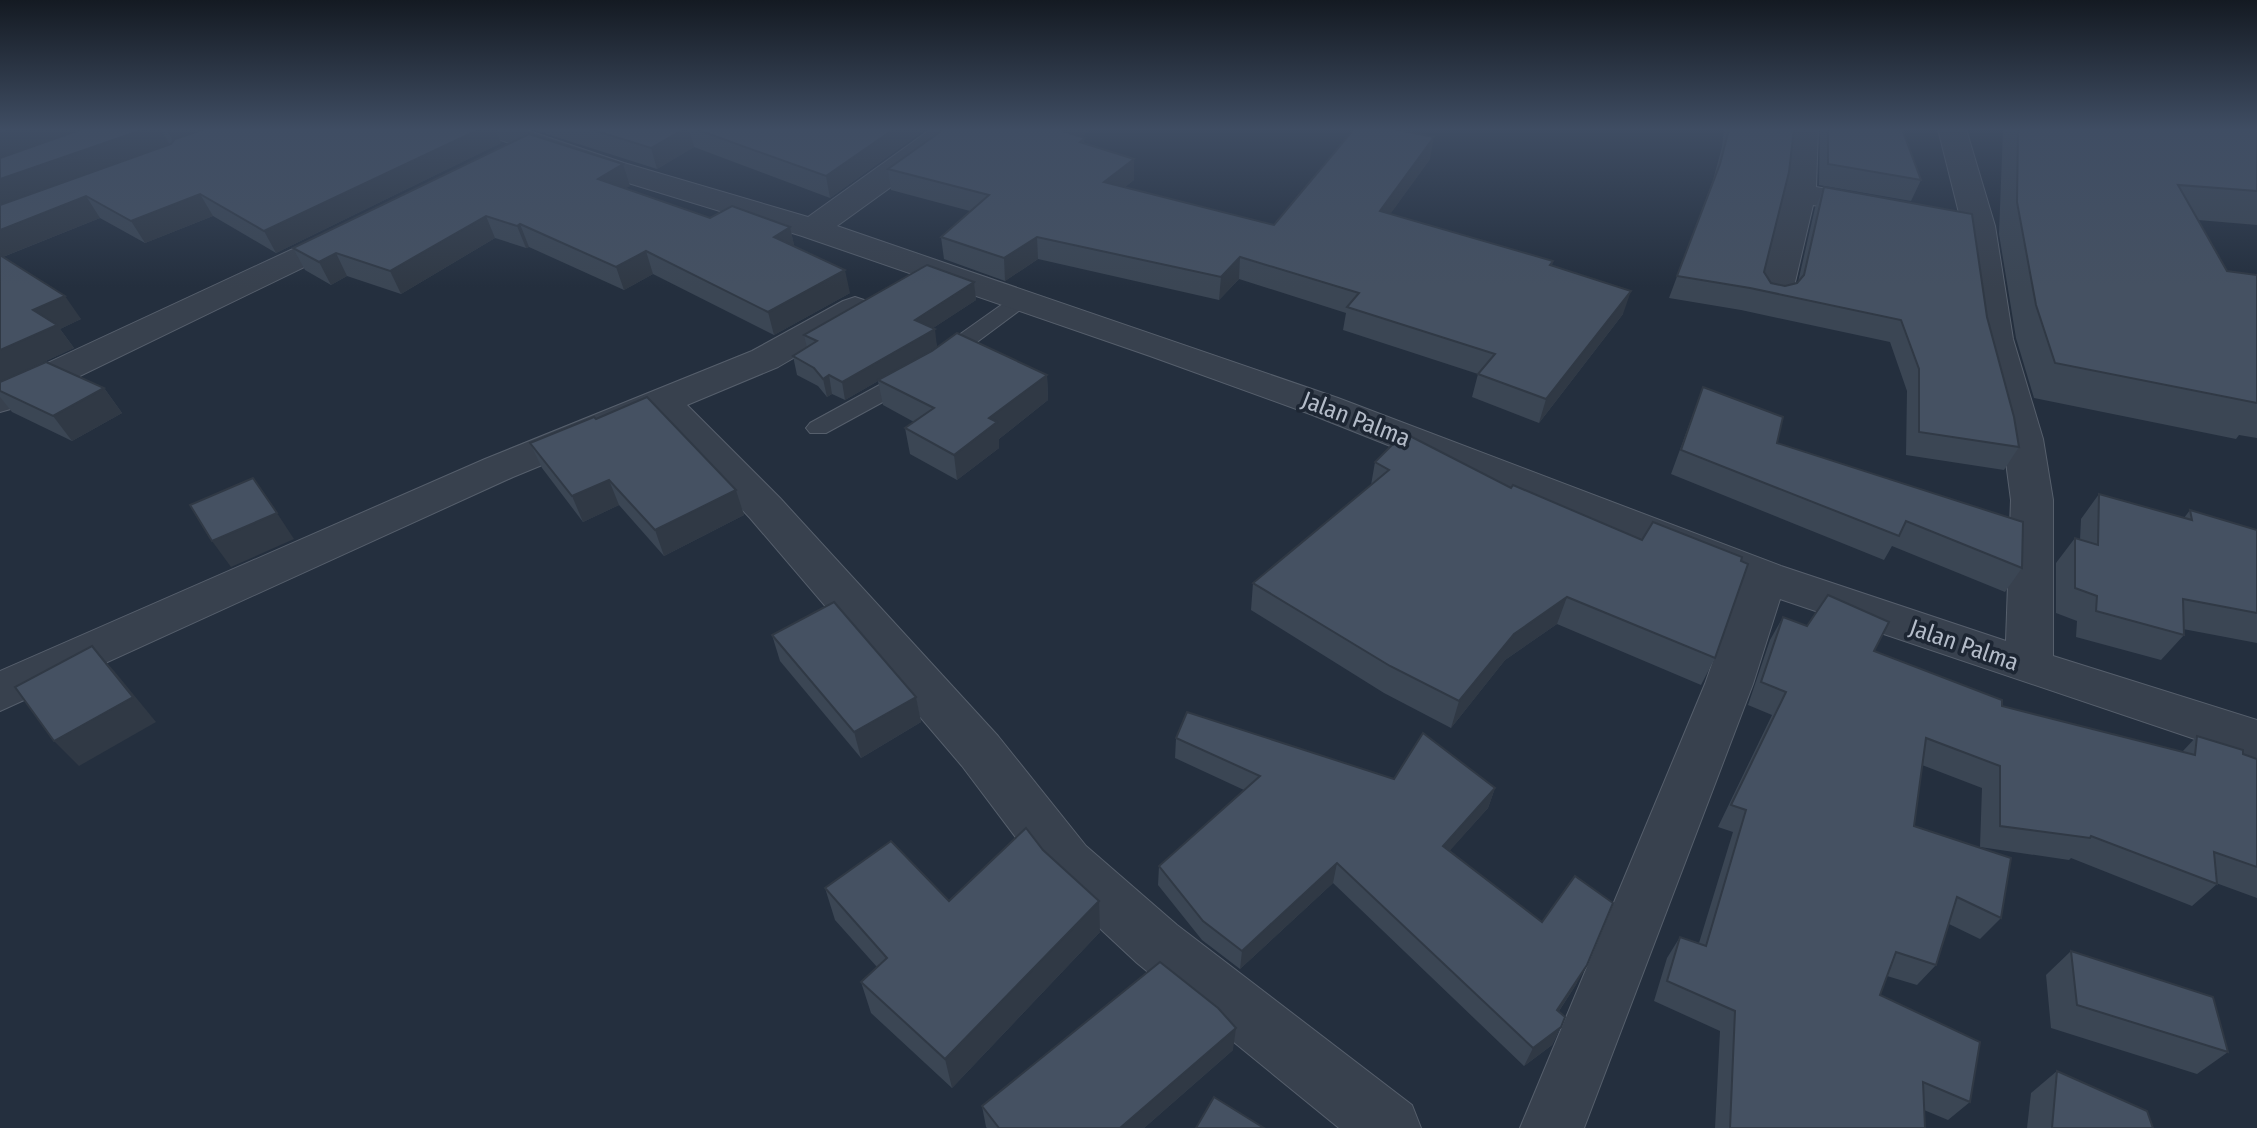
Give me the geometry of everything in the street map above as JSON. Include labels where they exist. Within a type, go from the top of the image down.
[{"type":"street","name":"Jalan Palma","points":[[661,182],[926,267],[1324,406],[1765,577],[2029,667],[2257,740]]},
{"type":"street","points":[[813,229],[879,182]]},
{"type":"street","points":[[1775,295],[1801,182]]},
{"type":"street","points":[[1967,182],[1979,226],[1995,339],[2023,439],[2032,500],[2029,667]]},
{"type":"street","points":[[1800,193],[1979,226]]},
{"type":"street","points":[[0,400],[377,220]]},
{"type":"street","points":[[0,692],[525,456],[765,359],[926,267]]},
{"type":"street","points":[[662,402],[765,508],[980,751],[1067,863],[1157,944],[1389,1128]]},
{"type":"street","points":[[1552,1128],[1729,684],[1765,577]]},
{"type":"lane","points":[[818,428],[926,369],[1021,300]]},
{"type":"building","points":[[65,182],[369,182],[264,231],[200,194],[131,221],[86,196],[0,230],[0,205]]},
{"type":"building","points":[[430,182],[606,182],[710,218],[732,206],[790,227],[774,237],[845,270],[768,312],[646,251],[616,267],[520,224],[517,226],[486,216],[390,271],[336,253],[319,262],[293,248]]},
{"type":"building","points":[[937,182],[1104,182],[1274,225],[1310,182],[1401,182],[1380,211],[1553,261],[1550,265],[1631,291],[1546,399],[1478,374],[1495,354],[1347,307],[1359,293],[1240,257],[1221,277],[1037,237],[1004,258],[941,237],[989,195]]},
{"type":"building","points":[[1713,182],[1787,182],[1764,272],[1771,283],[1785,286],[1797,283],[1804,275],[1824,187],[1972,214],[1987,317],[2019,447],[1919,432],[1919,369],[1901,320],[1677,276]]},
{"type":"building","points":[[2017,182],[2257,182],[2257,191],[2178,185],[2227,271],[2257,275],[2257,403],[2055,363],[2036,305],[2017,202]]},
{"type":"building","points":[[0,255],[65,296],[33,310],[57,325],[0,350]]},
{"type":"building","points":[[927,265],[974,282],[915,320],[935,329],[842,382],[829,375],[823,379],[814,368],[793,356],[817,341],[804,335]]},
{"type":"building","points":[[957,333],[1047,375],[989,418],[997,422],[954,455],[905,428],[934,408],[878,380],[932,351]]},
{"type":"building","points":[[46,362],[104,388],[53,416],[0,391],[0,382]]},
{"type":"building","points":[[1703,387],[1783,417],[1777,443],[2023,522],[2022,568],[1906,521],[1899,536],[1681,450]]},
{"type":"building","points":[[647,397],[736,490],[655,530],[609,480],[572,496],[530,443]]},
{"type":"building","points":[[1404,433],[1511,488],[1513,485],[1642,540],[1653,522],[1742,557],[1741,561],[1748,564],[1715,658],[1567,597],[1514,634],[1459,701],[1390,666],[1253,583],[1389,470],[1375,462]]},
{"type":"building","points":[[253,478],[277,513],[212,541],[190,505]]},
{"type":"building","points":[[2099,494],[2192,520],[2190,510],[2257,530],[2257,613],[2183,599],[2184,635],[2096,611],[2097,596],[2075,588],[2075,538],[2098,545]]},
{"type":"building","points":[[1828,595],[1889,622],[1874,651],[2002,700],[2002,706],[2195,755],[2197,736],[2243,750],[2243,754],[2257,759],[2257,867],[2214,852],[2217,884],[2091,836],[2000,826],[2000,766],[1926,738],[1914,826],[2011,858],[2001,918],[1957,897],[1936,965],[1896,952],[1880,995],[1980,1042],[1970,1102],[1923,1082],[1925,1128],[1730,1128],[1735,1011],[1667,981],[1680,937],[1706,946],[1746,810],[1731,805],[1786,692],[1761,682],[1783,617],[1807,626]]},
{"type":"building","points":[[834,602],[916,697],[854,732],[772,635]]},
{"type":"building","points":[[92,646],[133,697],[54,741],[15,687]]},
{"type":"building","points":[[1187,712],[1394,779],[1423,733],[1495,788],[1443,846],[1542,922],[1575,876],[1613,903],[1587,965],[1557,1010],[1565,1017],[1561,1027],[1533,1048],[1337,863],[1242,951],[1203,921],[1159,866],[1260,776],[1176,738]]},
{"type":"building","points":[[1026,828],[1043,850],[1099,901],[945,1059],[861,982],[887,958],[825,888],[891,841],[949,901]]},
{"type":"building","points":[[2071,951],[2213,997],[2228,1052],[2077,1005]]},
{"type":"building","points":[[1160,962],[1218,1008],[1236,1028],[1120,1128],[999,1128],[982,1106]]},
{"type":"building","points":[[2057,1071],[2147,1111],[2153,1128],[2052,1128]]},
{"type":"building","points":[[1214,1097],[1264,1128],[1196,1128]]}]
